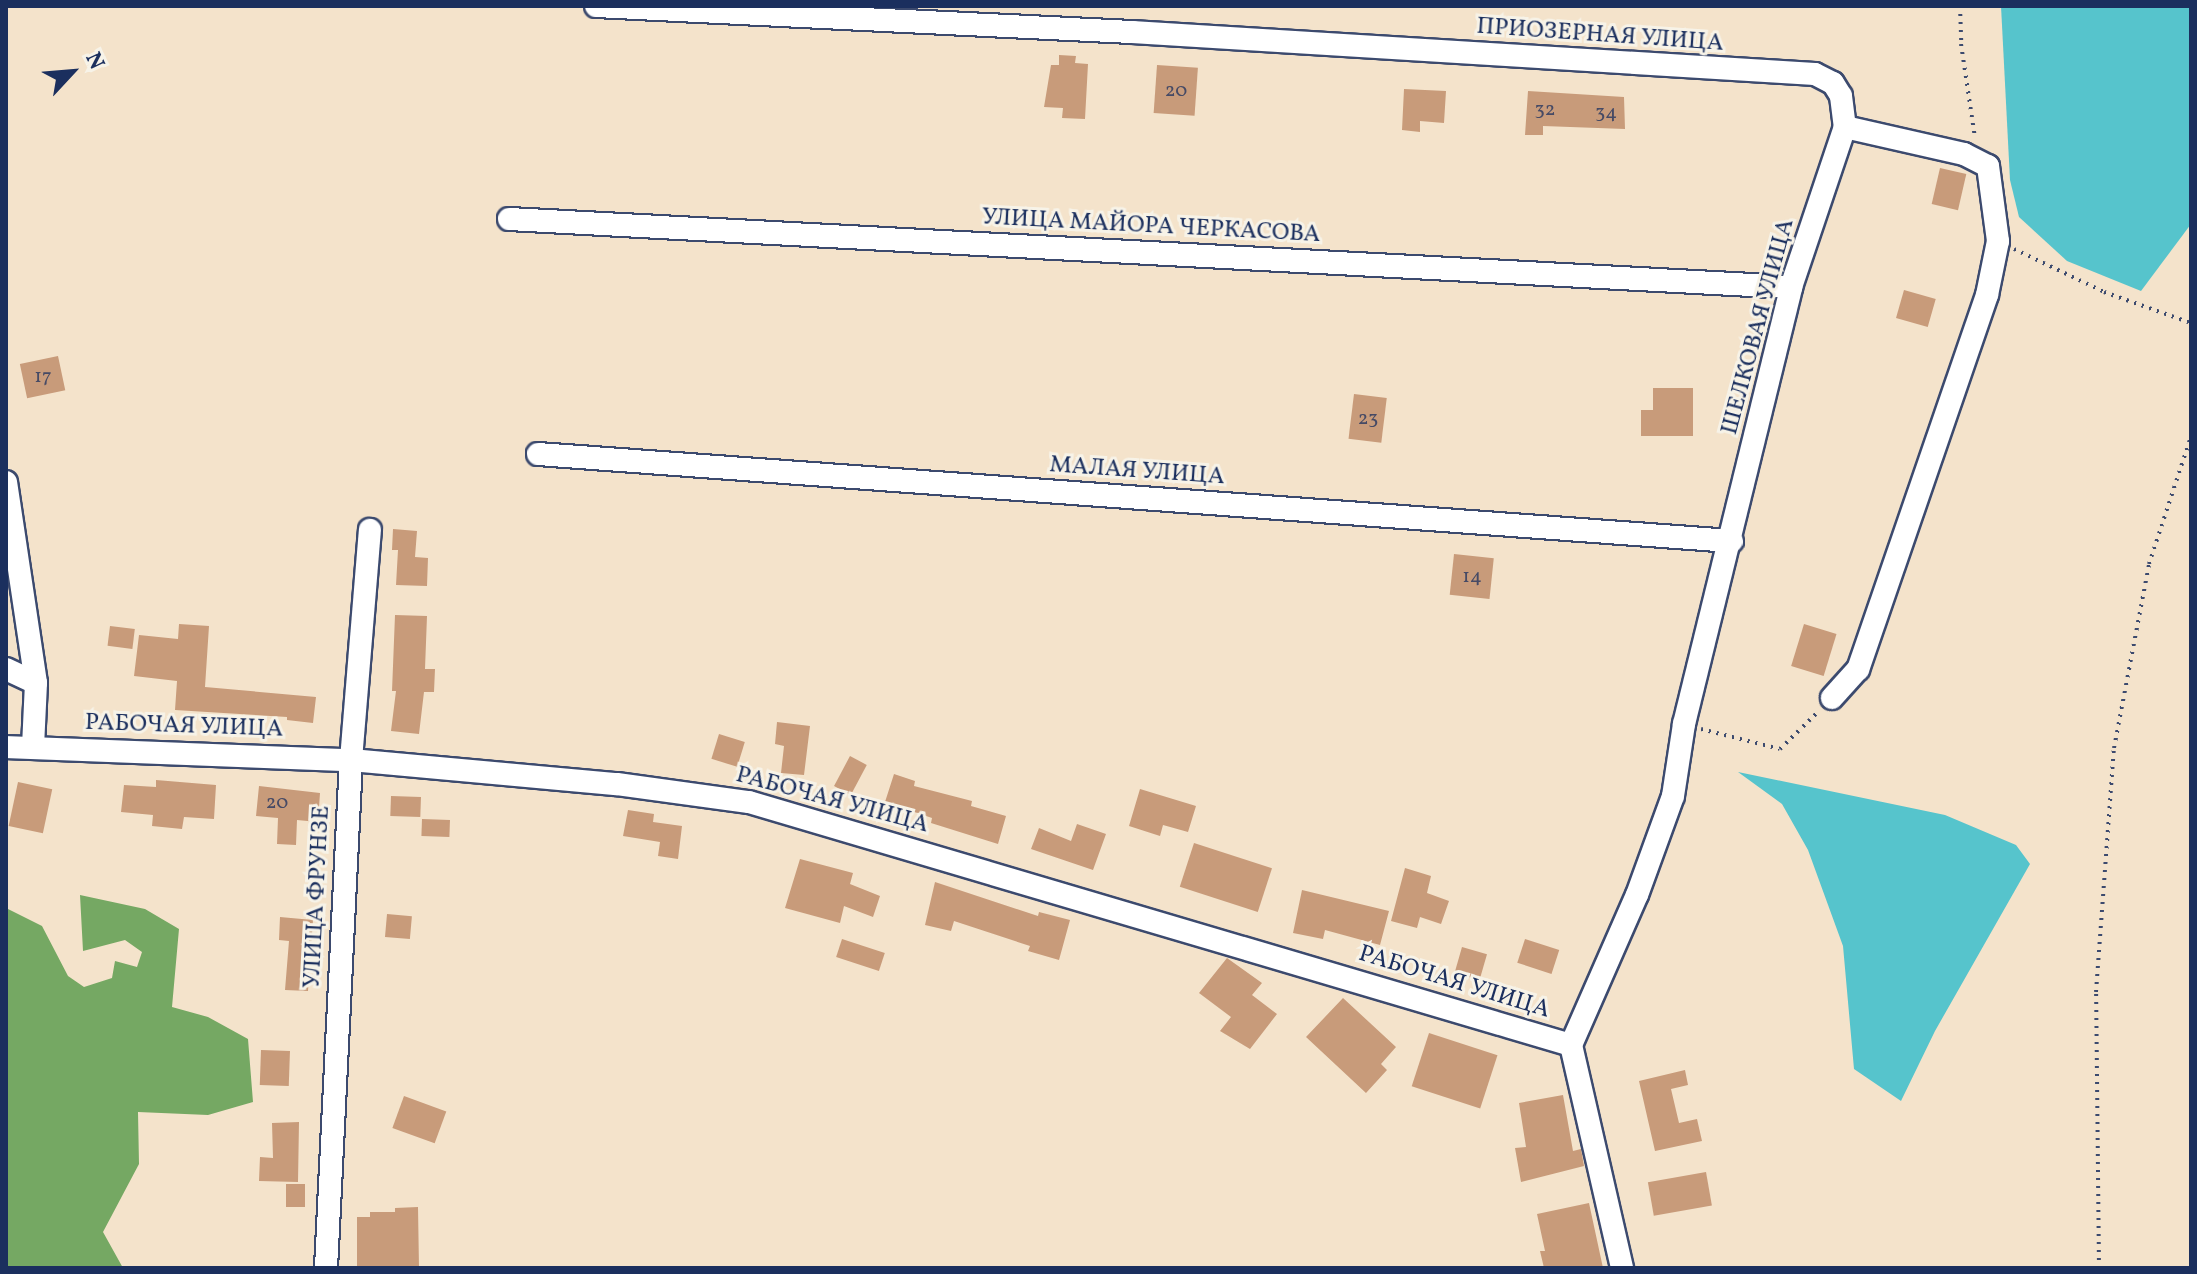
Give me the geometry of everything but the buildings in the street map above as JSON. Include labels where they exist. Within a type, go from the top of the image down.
[{"type":"street","name":"ПРИОЗЕРНАЯ УЛИЦА","points":[[596,6],[1132,32],[1815,74],[1833,83],[1841,96],[1845,127]]},
{"type":"street","points":[[1832,698],[1858,669],[1987,295],[1998,241],[1992,174],[1988,166],[1977,159],[1845,127]]},
{"type":"street","name":"ШЕЛКОВАЯ УЛИЦА","points":[[1571,1045],[1614,951],[1673,796],[1684,724],[1732,541],[1791,287],[1845,127]]},
{"type":"street","name":"УЛИЦА МАЙОРА ЧЕРКАСОВА","points":[[509,219],[1791,287]]},
{"type":"street","name":"МАЛАЯ УЛИЦА","points":[[538,454],[1732,541]]},
{"type":"street","points":[[6,482],[36,683],[33,747]]},
{"type":"street","name":"УЛИЦА ФРУНЗЕ","points":[[326,1268],[351,760],[370,530]]},
{"type":"street","points":[[6,669],[36,683]]},
{"type":"street","name":"РАБОЧАЯ УЛИЦА","points":[[6,747],[351,760],[617,784],[749,802],[1571,1045]]},
{"type":"street","points":[[1571,1045],[1622,1268]]},
{"type":"path","points":[[1960,6],[1961,44],[1977,159]]},
{"type":"path","points":[[1998,241],[2104,292],[2191,323]]},
{"type":"path","points":[[2099,1268],[2096,992],[2114,748],[2149,564],[2191,436]]},
{"type":"path","points":[[1684,724],[1780,749],[1832,698]]},
{"type":"green space","points":[[80,895],[145,909],[179,929],[172,1007],[208,1017],[248,1039],[253,1102],[208,1115],[138,1112],[139,1164],[103,1232],[123,1268],[6,1268],[6,908],[42,926],[68,976],[84,987],[112,978],[115,961],[137,967],[142,952],[125,940],[83,951]]},
{"type":"water","points":[[2001,6],[2191,6],[2191,224],[2141,291],[2067,261],[2019,217],[2010,180]]},
{"type":"water","points":[[1738,772],[1945,815],[2016,845],[2030,864],[1935,1031],[1901,1101],[1854,1069],[1843,946],[1808,850],[1782,804]]}]
